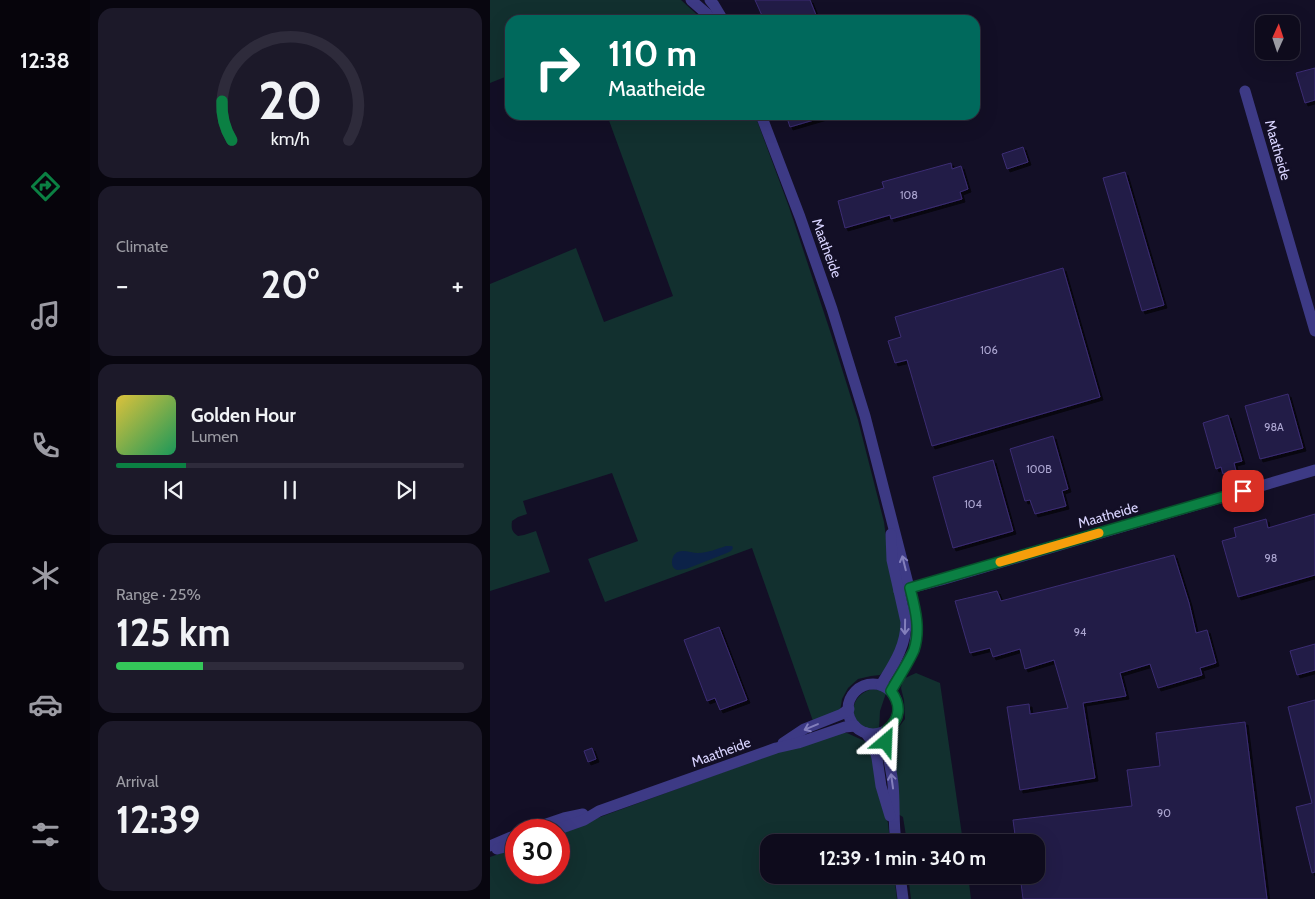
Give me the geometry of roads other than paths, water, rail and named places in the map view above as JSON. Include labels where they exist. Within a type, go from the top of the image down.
[{"type":"street","points":[[691,0],[707,15]]},
{"type":"street","points":[[710,0],[720,15]]},
{"type":"street","name":"Maatheide","points":[[1246,92],[1315,331]]},
{"type":"street","name":"Maatheide","points":[[763,120],[800,217],[832,309],[864,416],[889,510],[904,589],[917,621],[914,650],[886,688]]},
{"type":"street","name":"Maatheide","points":[[904,589],[1315,470]]},
{"type":"street","points":[[866,734],[880,734],[893,726],[898,712],[896,697],[886,688],[873,684],[857,690],[852,696],[848,709],[855,726],[866,734],[873,743],[881,786],[894,829]]},
{"type":"street","points":[[776,748],[804,729],[842,714],[848,709]]},
{"type":"street","name":"Maatheide","points":[[570,825],[600,812],[776,748],[798,743],[845,727],[855,726]]},
{"type":"street","points":[[887,730],[886,742],[893,785],[895,834]]},
{"type":"street","name":"Maatheide","points":[[561,819],[600,812]]},
{"type":"street","points":[[490,846],[505,840]]},
{"type":"street","points":[[490,850],[505,847]]},
{"type":"street","points":[[901,884],[903,899]]},
{"type":"water","points":[[732,546],[733,548],[727,553],[686,569],[678,570],[672,566],[673,558],[677,552],[701,553]]}]
